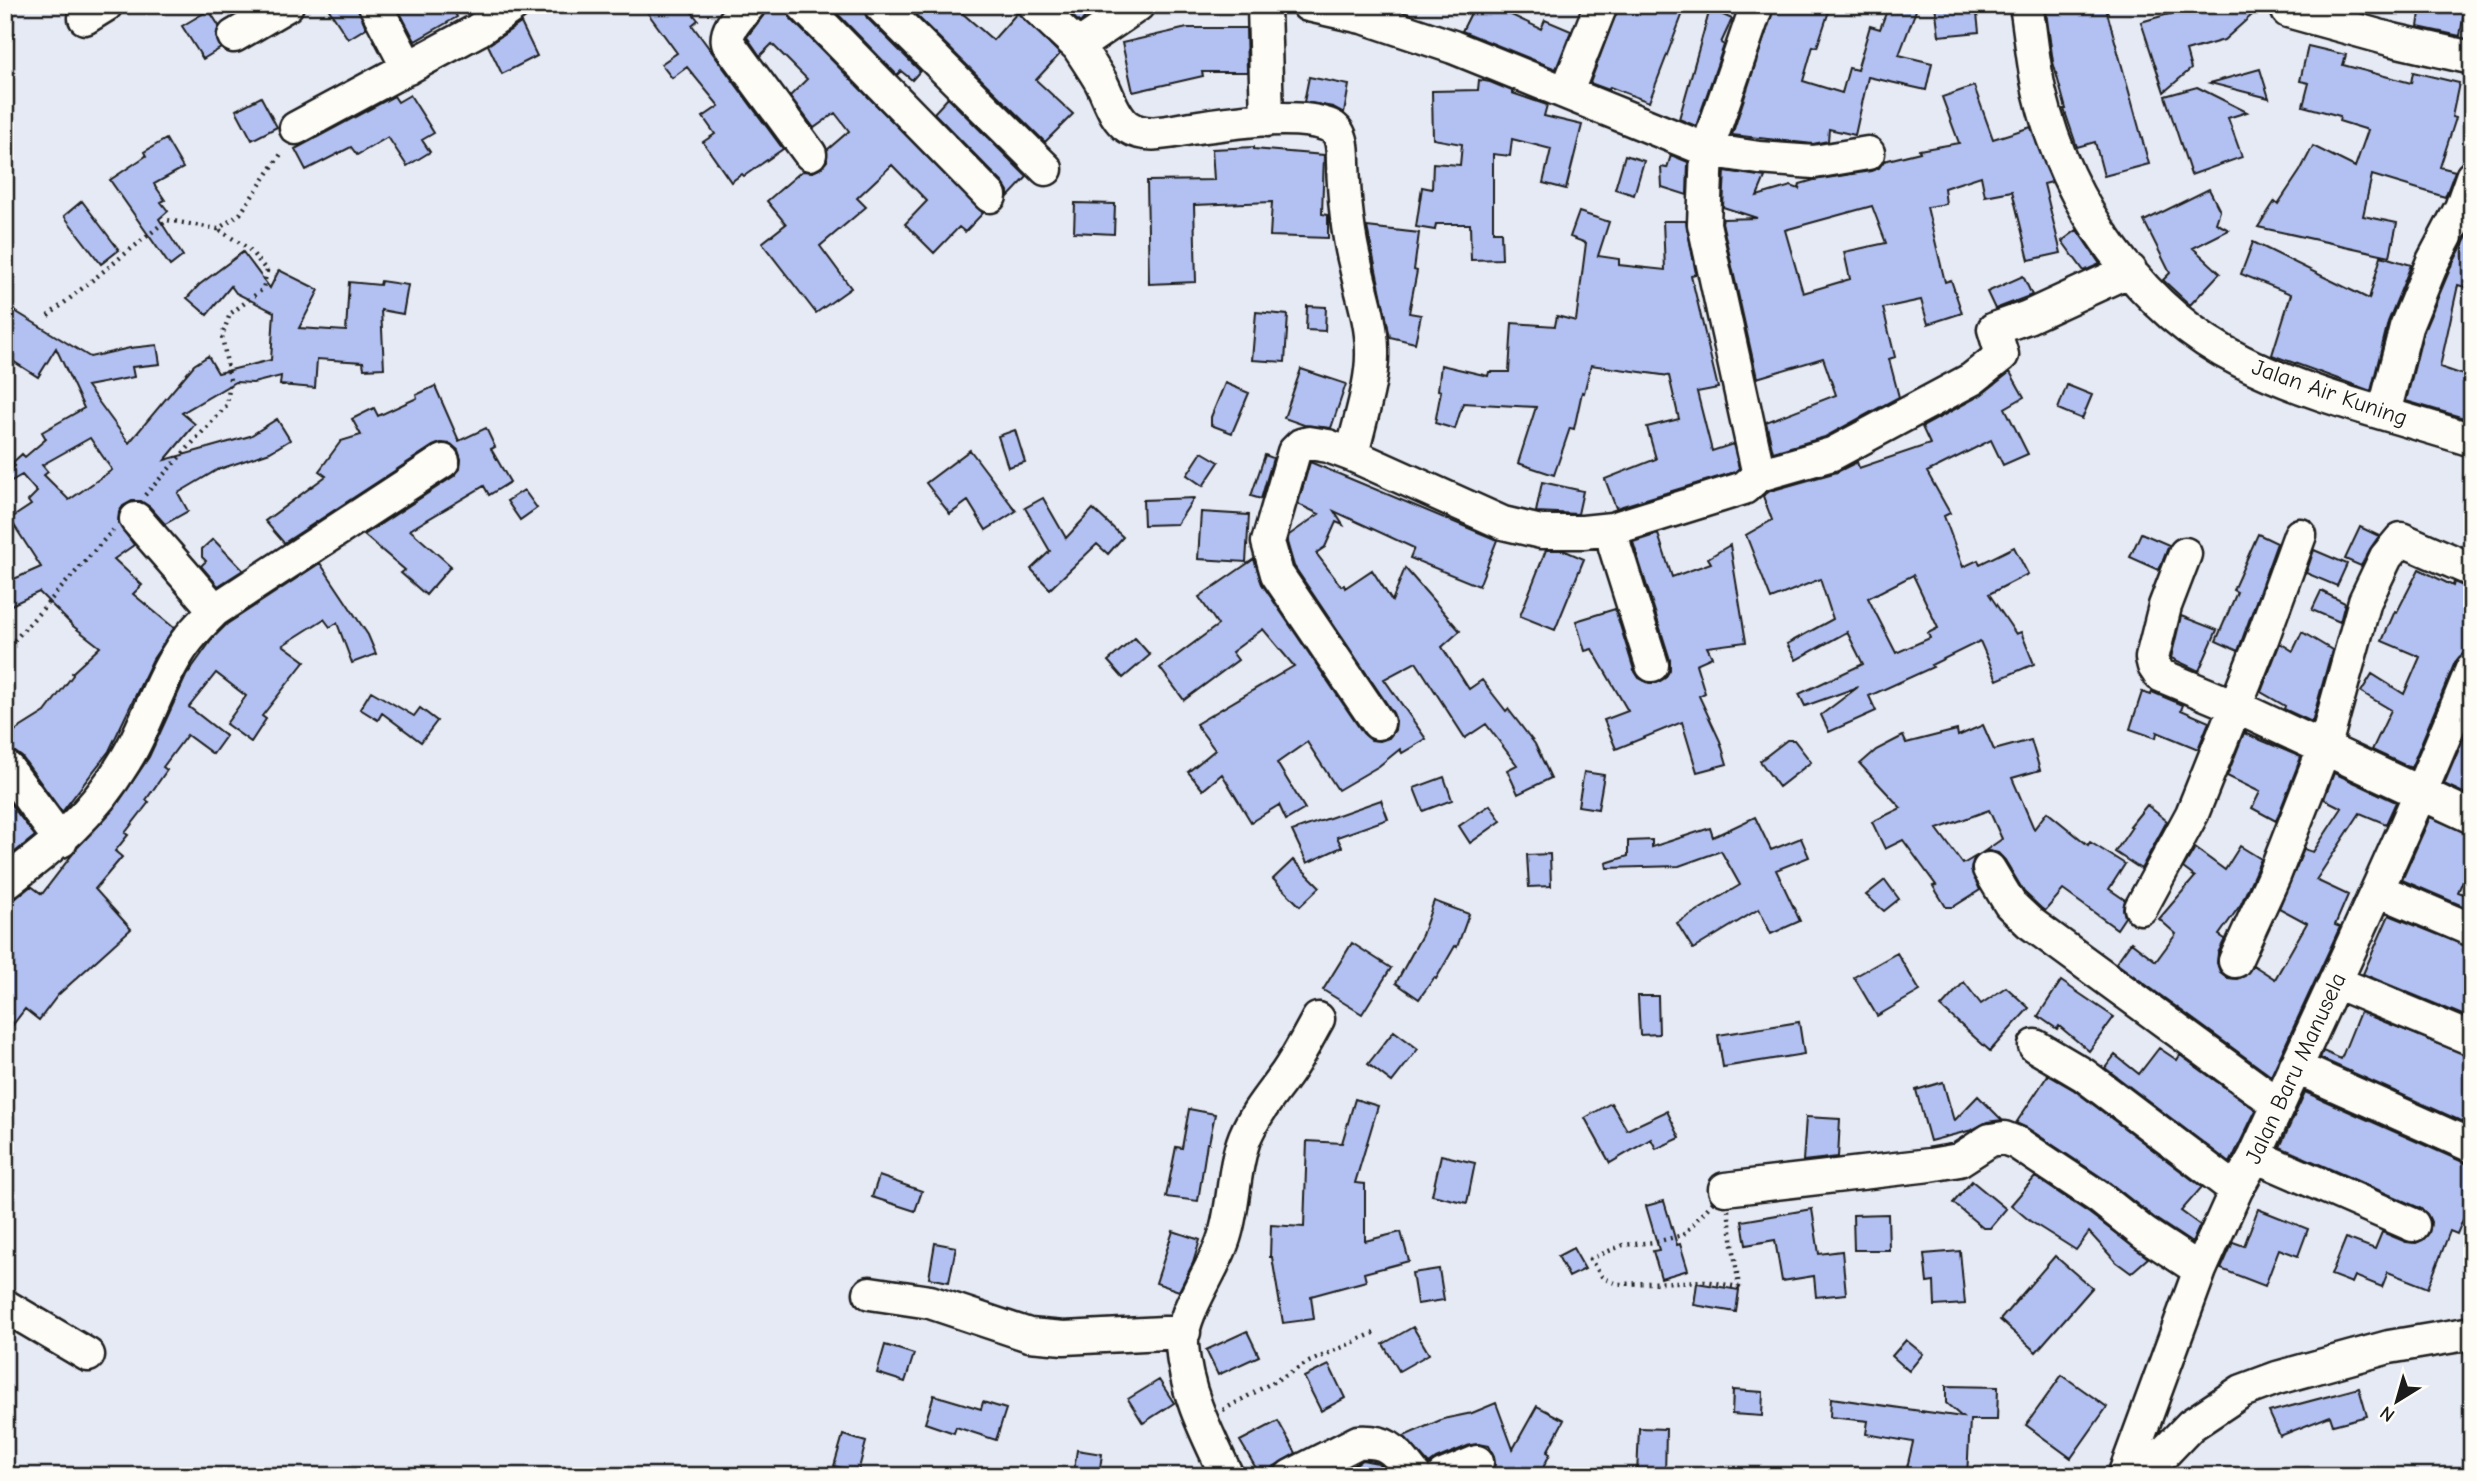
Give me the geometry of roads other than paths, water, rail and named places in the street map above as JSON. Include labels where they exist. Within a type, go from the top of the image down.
[{"type":"street","points":[[234,36],[287,5]]},
{"type":"street","points":[[375,5],[408,68]]},
{"type":"street","points":[[296,128],[478,30],[514,5]]},
{"type":"street","points":[[749,5],[729,29],[726,36],[728,43],[810,155]]},
{"type":"street","points":[[803,5],[990,196]]},
{"type":"street","points":[[880,5],[1046,169]]},
{"type":"street","points":[[1034,5],[1078,46],[1119,118],[1128,127],[1141,133],[1162,133],[1268,120],[1306,120],[1331,125],[1338,132],[1342,142],[1344,204],[1355,265],[1370,322],[1373,351],[1371,372],[1352,455]]},
{"type":"street","points":[[1078,46],[1138,5]]},
{"type":"street","points":[[1264,5],[1268,120]]},
{"type":"street","points":[[1308,5],[1366,18],[1453,47],[1707,150],[1759,158],[1814,162],[1868,153]]},
{"type":"street","points":[[1567,91],[1601,5]]},
{"type":"street","points":[[1758,5],[1707,150],[1704,224],[1759,475]]},
{"type":"street","name":"Jalan Air Kuning","points":[[2026,5],[2040,93],[2062,161],[2100,230],[2130,270],[2170,313],[2207,342],[2242,362],[2316,392],[2472,440]]},
{"type":"street","points":[[2288,11],[2393,40],[2472,58]]},
{"type":"street","points":[[2384,413],[2406,327],[2433,261],[2461,208],[2472,177]]},
{"type":"street","points":[[1378,723],[1277,574],[1268,542],[1294,452],[1301,445],[1309,443],[1352,455],[1503,523],[1541,532],[1612,529],[1744,488],[1759,475],[1832,454],[1972,379],[2002,355],[1994,329],[2028,317],[2130,270]]},
{"type":"street","points":[[5,883],[61,841],[94,805],[125,762],[174,660],[197,628],[215,610],[443,461]]},
{"type":"street","points":[[133,513],[215,610]]},
{"type":"street","points":[[1612,529],[1615,547],[1652,665]]},
{"type":"street","points":[[2141,908],[2192,814],[2261,642],[2300,535]]},
{"type":"street","points":[[2235,961],[2274,876],[2324,749],[2365,601],[2394,546],[2401,539],[2472,570]]},
{"type":"street","points":[[2185,554],[2165,606],[2152,658],[2160,675],[2234,706],[2472,817]]},
{"type":"street","name":"Jalan Baru Manusela","points":[[2130,1473],[2200,1270],[2466,701],[2472,669]]},
{"type":"street","points":[[7,768],[61,841]]},
{"type":"street","points":[[1989,869],[2010,904],[2029,922],[2278,1104]]},
{"type":"street","points":[[2378,890],[2472,930]]},
{"type":"street","points":[[2335,982],[2472,1039]]},
{"type":"street","points":[[1227,1476],[1201,1421],[1189,1385],[1182,1343],[1184,1332],[1197,1294],[1224,1240],[1237,1164],[1245,1138],[1264,1103],[1287,1073],[1318,1019]]},
{"type":"street","points":[[2035,1046],[2084,1075],[2236,1189]]},
{"type":"street","points":[[2295,1067],[2472,1146]]},
{"type":"street","points":[[1725,1189],[1930,1166],[1959,1160],[1990,1140],[2004,1138],[2056,1168],[2100,1198],[2145,1234],[2200,1270]]},
{"type":"street","points":[[2255,1156],[2413,1225]]},
{"type":"street","points":[[870,1293],[930,1302],[1029,1335],[1064,1338],[1184,1332]]},
{"type":"street","points":[[5,1306],[88,1354]]},
{"type":"street","points":[[2130,1473],[2191,1425],[2242,1391],[2277,1378],[2389,1347],[2472,1333]]},
{"type":"street","points":[[1291,1476],[1358,1442],[1369,1441],[1382,1443],[1393,1449],[1415,1476]]},
{"type":"street","points":[[1443,1476],[1477,1462]]}]
